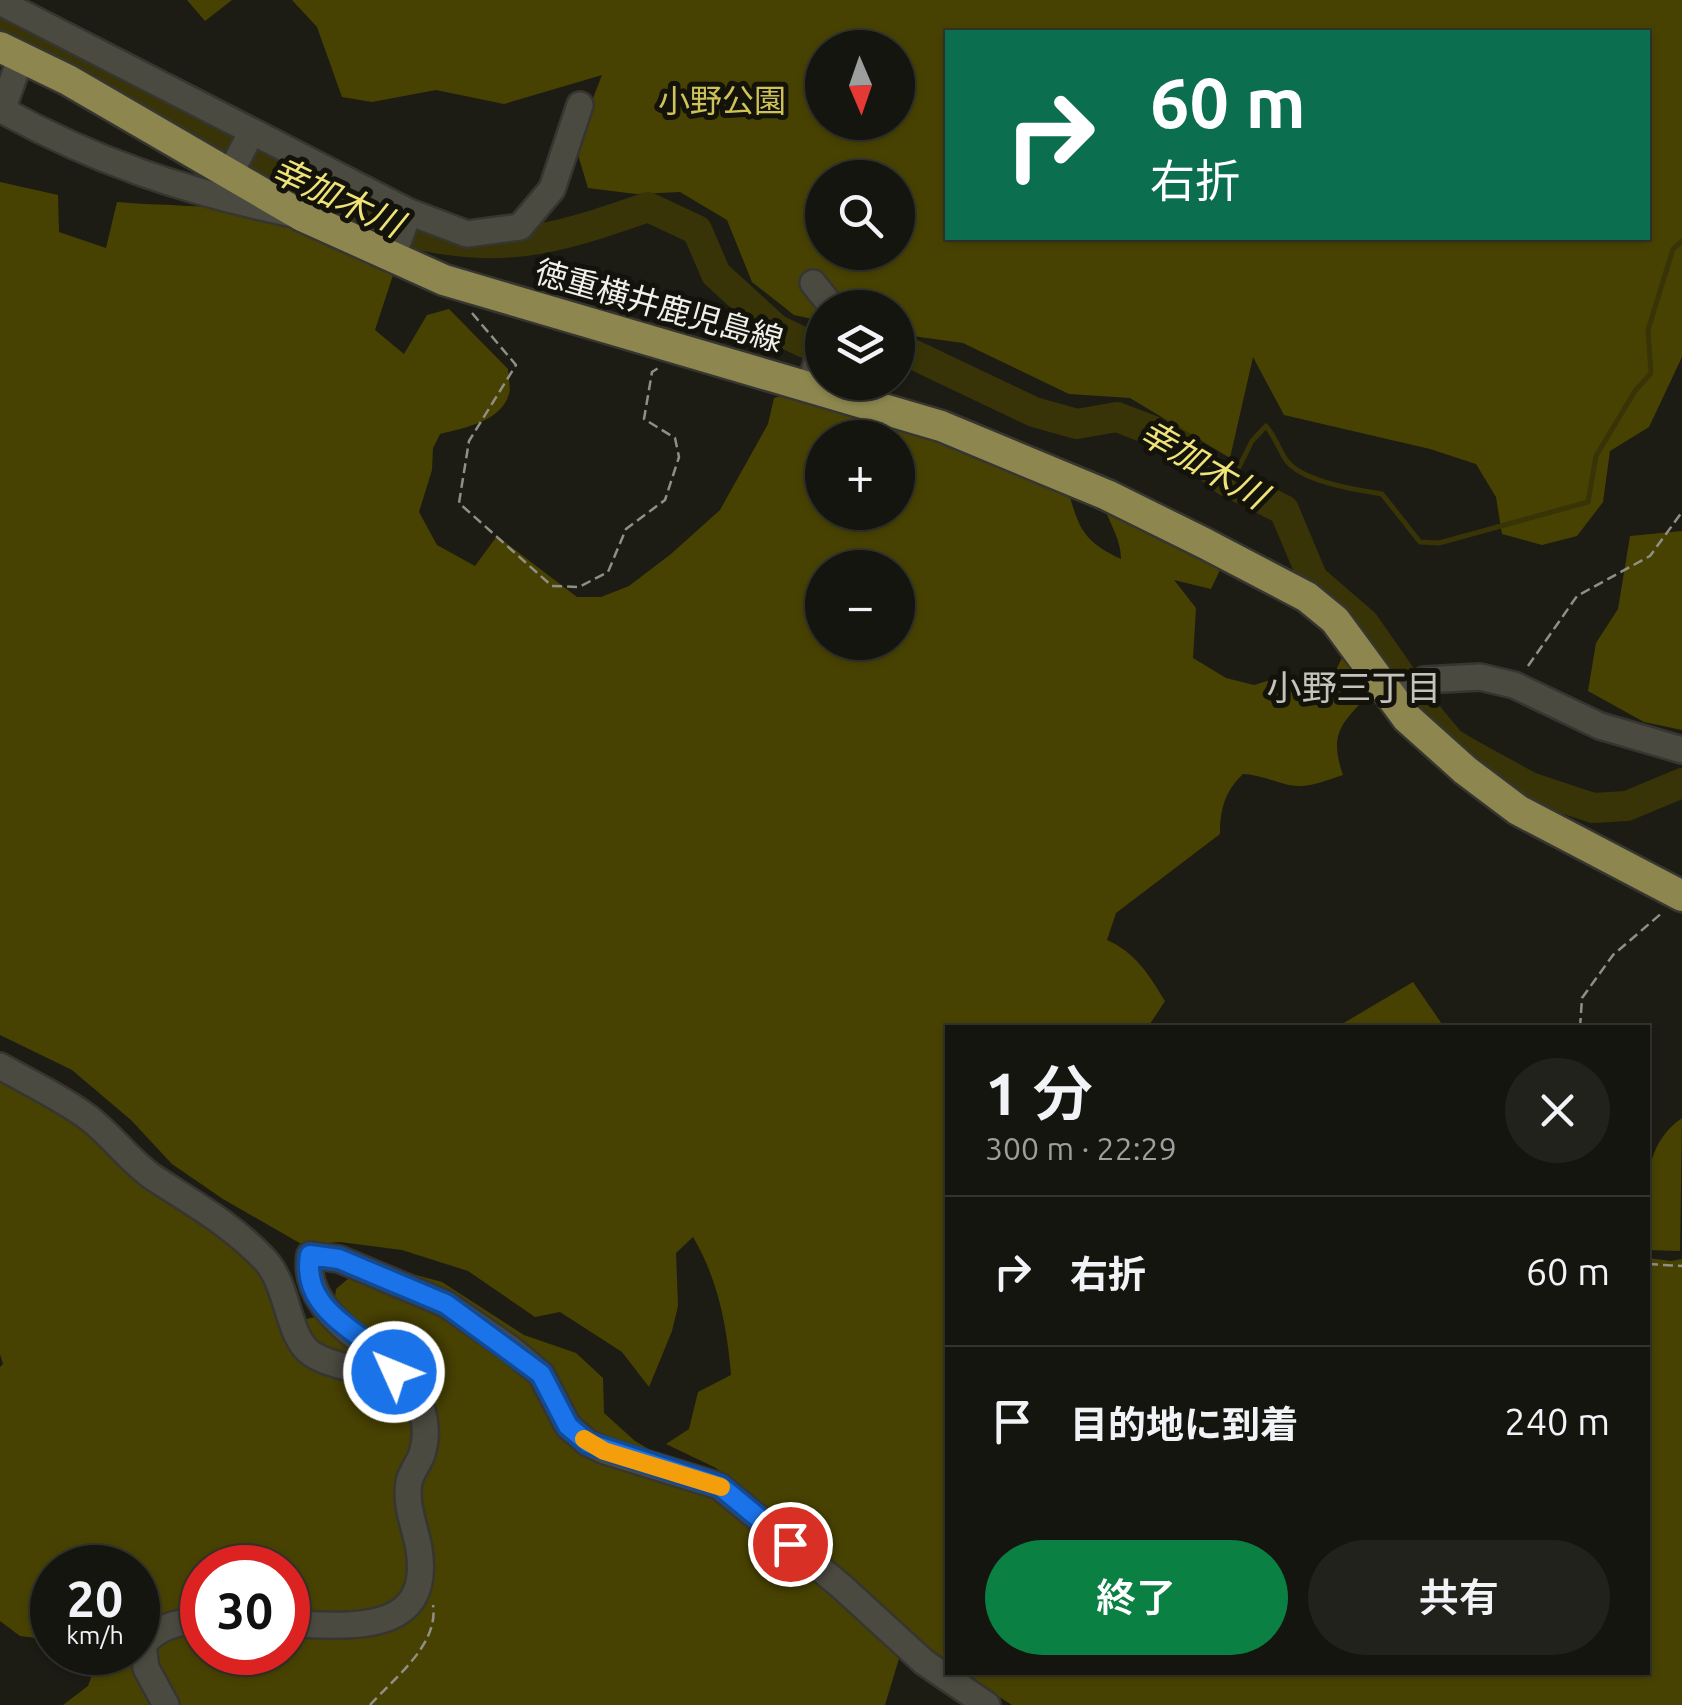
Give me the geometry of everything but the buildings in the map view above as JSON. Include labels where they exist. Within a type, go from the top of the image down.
[{"type":"main road","name":"徳重横井鹿児島線","points":[[10,52],[116,107],[302,216],[444,280],[805,384]]},
{"type":"main road","name":"徳重横井鹿児島線","points":[[858,400],[941,426],[1107,495],[1307,596],[1407,691],[1408,718],[1465,770],[1518,810],[1682,896]]},
{"type":"street","points":[[0,2],[409,212],[467,234],[520,226],[552,190],[580,104]]},
{"type":"street","points":[[10,52],[2,110],[46,134],[147,178],[302,216]]},
{"type":"street","points":[[229,176],[250,133]]},
{"type":"street","points":[[393,256],[409,212]]},
{"type":"street","points":[[813,283],[819,290]]},
{"type":"street","points":[[1407,691],[1480,677],[1514,685],[1600,726],[1682,750]]},
{"type":"street","points":[[0,1066],[84,1114],[140,1167],[228,1224],[274,1270],[284,1289],[295,1332],[312,1354],[374,1373],[394,1372]]},
{"type":"street","points":[[310,1624],[374,1623],[397,1616],[413,1600],[418,1584],[419,1550],[408,1515],[409,1480],[422,1453],[425,1420],[409,1382],[347,1330],[313,1292],[310,1255],[339,1259],[446,1304],[541,1374],[568,1426],[588,1443],[720,1486],[842,1586],[924,1662],[987,1705]]},
{"type":"street","points":[[166,1705],[146,1668],[143,1645],[151,1635],[180,1624]]},
{"type":"path","points":[[468,308],[516,365],[468,441],[459,503],[552,586],[579,587],[608,572],[626,529],[666,500],[679,457],[675,438],[644,419],[652,372],[686,350]]},
{"type":"path","points":[[1514,685],[1576,596],[1650,556],[1682,512]]},
{"type":"path","points":[[1580,1025],[1582,998],[1613,955],[1682,896]]},
{"type":"path","points":[[1650,1264],[1682,1266]]},
{"type":"path","points":[[370,1705],[426,1643],[435,1619],[432,1602]]},
{"type":"green space","points":[[187,0],[232,0],[205,21]]},
{"type":"green space","name":"小野公園","points":[[292,0],[1682,0],[1682,357],[1649,427],[1610,451],[1603,502],[1577,536],[1542,545],[1502,534],[1496,497],[1476,464],[1430,449],[1284,415],[1253,357],[1230,458],[1130,398],[1069,394],[963,343],[915,336],[915,290],[805,290],[805,317],[794,315],[752,282],[727,220],[680,192],[636,194],[588,188],[575,145],[602,75],[504,104],[436,90],[372,102],[342,97],[317,27]]},
{"type":"green space","points":[[0,182],[58,195],[59,232],[106,248],[117,202],[233,210],[305,232],[393,275],[375,330],[404,354],[427,315],[449,309],[508,369],[509,394],[498,411],[480,422],[440,434],[433,448],[432,470],[419,512],[437,545],[475,566],[497,536],[577,597],[601,597],[629,586],[720,510],[768,424],[774,398],[805,389],[805,400],[835,400],[887,420],[805,420],[805,530],[915,530],[915,431],[1068,489],[1084,532],[1121,559],[1119,543],[1101,498],[1153,535],[1220,570],[1211,589],[1174,580],[1196,608],[1193,658],[1226,678],[1254,685],[1286,675],[1313,686],[1329,685],[1346,649],[1374,689],[1347,718],[1338,736],[1343,775],[1292,786],[1243,774],[1225,801],[1220,834],[1116,913],[1107,940],[1134,958],[1165,1001],[1149,1025],[945,1025],[945,1662],[908,1636],[767,1508],[716,1468],[666,1444],[689,1429],[698,1392],[731,1375],[720,1303],[693,1237],[676,1253],[678,1306],[649,1387],[622,1352],[560,1312],[535,1317],[468,1271],[402,1250],[340,1242],[303,1245],[172,1164],[131,1120],[72,1070],[0,1035]]},
{"type":"green space","points":[[1682,531],[1682,730],[1644,722],[1588,691],[1596,643],[1618,609],[1630,536]]},
{"type":"green space","points":[[1413,982],[1443,1025],[1340,1025]]},
{"type":"green space","points":[[0,1059],[167,1199],[268,1274],[289,1323],[333,1313],[336,1289],[368,1262],[442,1282],[524,1335],[576,1353],[603,1378],[604,1413],[635,1441],[715,1488],[901,1652],[885,1705],[63,1705],[88,1686],[92,1675],[160,1675],[160,1545],[30,1545],[30,1637],[20,1636],[0,1621]]},
{"type":"green space","points":[[1682,1118],[1680,1251],[1650,1250],[1650,1168],[1668,1131]]},
{"type":"green space","points":[[1650,1258],[1682,1259],[1682,1705],[1012,1705],[965,1675],[1650,1675]]},
{"type":"waterway","name":"幸加木川","points":[[0,28],[393,229],[463,242],[523,241],[581,229],[648,207],[697,230],[716,274],[776,329],[805,343]]},
{"type":"waterway","points":[[1231,483],[1252,441],[1266,426],[1294,468],[1331,484],[1382,494],[1420,542],[1439,543],[1588,502],[1596,456],[1635,391],[1651,373],[1648,330],[1673,249],[1682,241]]},
{"type":"waterway","name":"幸加木川","points":[[915,355],[1034,412],[1077,424],[1117,417],[1169,437],[1226,481],[1284,510],[1313,579],[1364,623],[1451,743],[1475,757],[1530,787],[1593,808],[1627,806],[1682,783]]},
{"type":"slow traffic","points":[[584,1439],[604,1451],[721,1487]]},
{"type":"district","name":"小野三丁目","points":[[1354,688]]},
{"type":"route","points":[[394,1372],[386,1360],[347,1330],[313,1292],[310,1255],[339,1259],[446,1304],[541,1374],[568,1426],[588,1443],[720,1486],[790,1544]]}]
